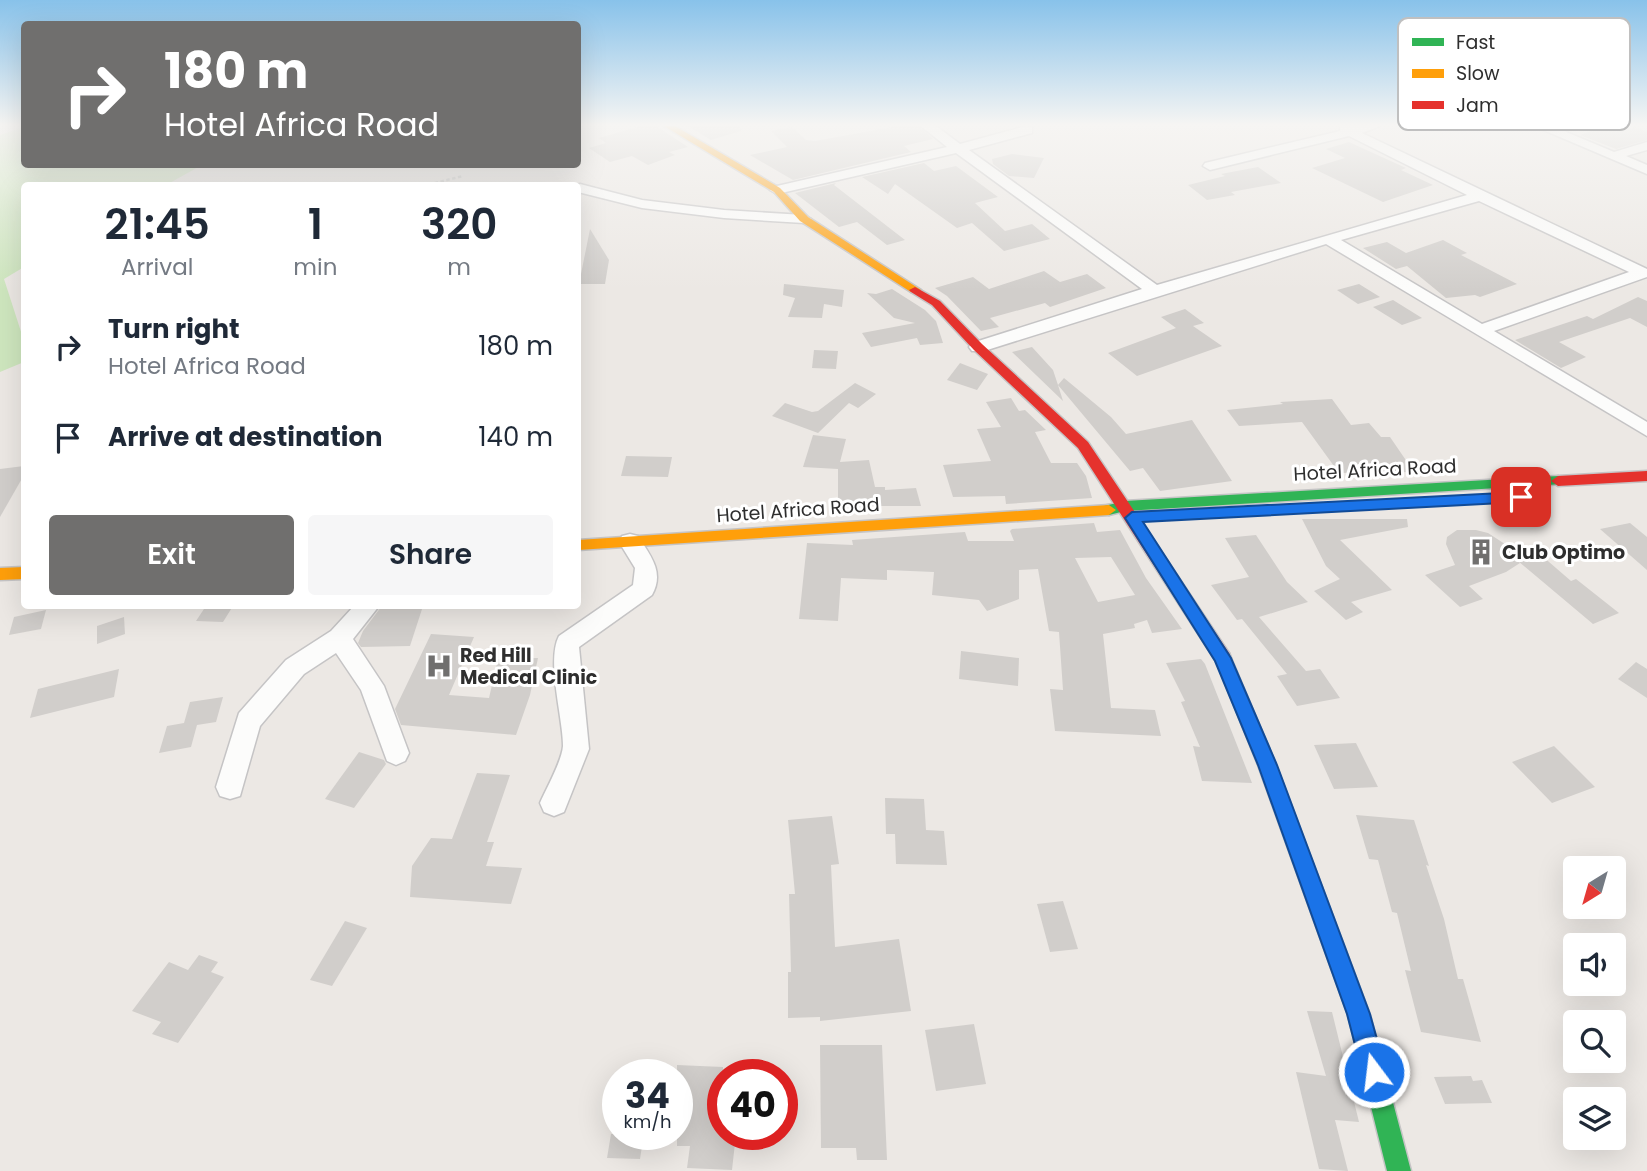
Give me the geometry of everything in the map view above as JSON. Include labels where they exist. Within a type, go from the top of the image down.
[{"type":"street","points":[[761,181],[777,190],[804,219],[936,303],[978,347],[1083,445],[1129,512],[1223,658],[1267,765],[1359,1014],[1399,1171]]},
{"type":"street","points":[[777,190],[817,181]]},
{"type":"street","points":[[1003,181],[1155,290]]},
{"type":"street","points":[[1449,181],[1643,273],[1480,330]]},
{"type":"street","points":[[581,188],[642,204],[723,214],[804,219]]},
{"type":"street","points":[[978,347],[1155,290],[1480,196]]},
{"type":"street","points":[[1328,239],[1647,430]]},
{"type":"street","name":"Hotel Africa Road","points":[[1129,512],[1647,476]]},
{"type":"street","points":[[1621,477],[1640,490]]},
{"type":"street","name":"Hotel Africa Road","points":[[581,545],[1106,512],[1640,490]]},
{"type":"street","points":[[554,803],[576,748],[568,681],[567,643],[644,589],[646,567],[630,542]]},
{"type":"street","points":[[0,574],[21,573]]},
{"type":"street","points":[[230,787],[248,721],[295,667],[339,638],[364,609]]},
{"type":"street","points":[[339,638],[372,686],[396,753]]},
{"type":"green space","points":[[0,181],[174,181],[21,182],[21,269],[4,279],[21,332],[21,363],[0,372]]},
{"type":"building","points":[[868,181],[976,181],[998,197],[975,203],[1005,231],[1032,224],[1050,239],[1004,251],[972,223],[957,228],[895,184],[888,194]]},
{"type":"building","points":[[1206,181],[1278,181],[1281,183],[1231,192],[1235,195],[1207,200],[1188,185]]},
{"type":"building","points":[[1338,181],[1424,181],[1433,185],[1383,202]]},
{"type":"building","points":[[836,183],[834,185],[905,240],[887,245],[857,222],[839,227],[795,193]]},
{"type":"building","points":[[590,229],[609,260],[605,284],[581,284]]},
{"type":"building","points":[[1443,240],[1467,253],[1461,255],[1517,284],[1480,297],[1475,295],[1446,298],[1407,266],[1396,269],[1363,248],[1387,242],[1406,253]]},
{"type":"building","points":[[1044,271],[1060,282],[1087,274],[1106,288],[1050,307],[1045,303],[990,318],[999,327],[981,331],[947,296],[935,288],[973,277],[989,289]]},
{"type":"building","points":[[784,284],[844,290],[842,307],[824,304],[822,318],[788,317],[795,298],[783,295]]},
{"type":"building","points":[[1359,284],[1380,297],[1358,304],[1337,290]]},
{"type":"building","points":[[892,289],[925,310],[936,321],[943,343],[920,345],[917,338],[871,347],[862,333],[915,323],[894,318],[867,293],[876,294]]},
{"type":"building","points":[[1638,297],[1647,301],[1647,327],[1630,318],[1559,342],[1586,357],[1561,368],[1515,340],[1587,316],[1593,319]]},
{"type":"building","points":[[1393,300],[1422,318],[1402,325],[1373,307]]},
{"type":"building","points":[[1185,309],[1204,323],[1193,326],[1222,346],[1137,376],[1108,353],[1176,328],[1161,317]]},
{"type":"building","points":[[1032,347],[1053,370],[1063,401],[1012,352]]},
{"type":"building","points":[[814,350],[838,351],[836,369],[812,368]]},
{"type":"building","points":[[960,363],[988,374],[977,390],[947,380]]},
{"type":"building","points":[[1064,378],[1111,417],[1126,434],[1192,420],[1232,481],[1160,491],[1143,468],[1130,471],[1058,385]]},
{"type":"building","points":[[855,383],[876,394],[858,408],[849,403],[818,433],[772,416],[785,403],[812,412],[818,411]]},
{"type":"building","points":[[1011,398],[1019,411],[1025,410],[1046,430],[1035,432],[1051,463],[1077,463],[1086,476],[1092,498],[1006,504],[1005,496],[953,497],[943,465],[991,461],[977,429],[1001,427],[986,402]]},
{"type":"building","points":[[1332,399],[1351,425],[1369,423],[1381,437],[1390,437],[1414,472],[1339,473],[1302,422],[1239,426],[1227,410],[1283,404],[1280,402]]},
{"type":"building","points":[[813,435],[846,439],[840,462],[869,460],[875,487],[885,487],[885,490],[916,488],[921,506],[838,506],[838,469],[803,467]]},
{"type":"building","points":[[626,456],[672,457],[668,477],[621,476]]},
{"type":"building","points":[[21,466],[21,480],[0,517],[0,469]]},
{"type":"building","points":[[1302,519],[1407,519],[1408,527],[1340,540],[1392,590],[1351,602],[1363,612],[1346,620],[1314,591],[1340,579],[1326,566]]},
{"type":"building","points":[[1094,523],[1097,532],[1120,530],[1146,578],[1182,629],[1152,633],[1147,620],[1134,624],[1135,628],[1103,634],[1111,708],[1155,710],[1161,736],[1055,731],[1050,689],[1063,690],[1059,632],[1049,631],[1038,569],[1019,570],[1019,599],[987,611],[979,600],[932,595],[934,572],[887,570],[887,580],[841,578],[838,621],[799,619],[807,543],[853,545],[852,540],[965,532],[968,541],[1014,541],[1010,531]],"holes":[[[1111,557],[1135,595],[1098,602],[1075,558]]]},
{"type":"building","points":[[1630,523],[1647,537],[1647,570],[1600,529]]},
{"type":"building","points":[[1457,530],[1488,533],[1508,546],[1513,554],[1534,549],[1571,581],[1576,579],[1619,613],[1593,624],[1518,561],[1520,563],[1506,572],[1469,586],[1483,599],[1460,607],[1425,575],[1455,565],[1446,544],[1447,537]]},
{"type":"building","points":[[1256,535],[1287,582],[1308,602],[1259,617],[1306,671],[1320,669],[1340,698],[1297,706],[1277,676],[1287,674],[1242,619],[1237,620],[1211,585],[1249,577],[1225,538]]},
{"type":"building","points":[[204,609],[231,609],[223,622],[196,621]]},
{"type":"building","points":[[380,609],[422,609],[410,646],[361,647],[358,643],[363,631]]},
{"type":"building","points":[[46,610],[41,629],[9,635],[14,617]]},
{"type":"building","points":[[124,617],[125,634],[97,644],[97,626]]},
{"type":"building","name":"Red Hill Medical Clinic","points":[[431,634],[474,637],[449,695],[489,698],[498,659],[538,658],[530,695],[516,735],[401,725],[395,709]]},
{"type":"building","points":[[961,651],[1019,658],[1018,686],[959,679]]},
{"type":"building","points":[[1201,659],[1252,783],[1202,781],[1193,746],[1200,747],[1181,702],[1185,701],[1166,663]]},
{"type":"building","points":[[1636,662],[1647,669],[1647,698],[1618,679]]},
{"type":"building","points":[[119,669],[114,697],[30,718],[38,689]]},
{"type":"building","points":[[223,697],[216,722],[197,725],[191,747],[159,753],[167,726],[184,723],[190,702]]},
{"type":"building","points":[[1356,743],[1378,787],[1334,789],[1314,745]]},
{"type":"building","points":[[1554,746],[1595,787],[1552,803],[1512,762]]},
{"type":"building","points":[[359,752],[384,760],[386,764],[354,808],[325,799]]},
{"type":"building","points":[[477,773],[510,775],[487,842],[494,842],[486,866],[522,868],[511,904],[410,897],[412,866],[431,838],[452,839]]},
{"type":"building","points":[[885,798],[924,799],[926,830],[944,831],[947,865],[896,864],[895,834],[886,834]]},
{"type":"building","points":[[1356,815],[1414,820],[1444,919],[1458,979],[1463,979],[1481,1042],[1421,1032],[1405,970],[1411,971],[1397,913],[1392,912],[1378,860],[1369,859]]},
{"type":"building","points":[[832,816],[839,864],[831,865],[835,947],[899,939],[911,1011],[820,1021],[820,1017],[788,1018],[788,972],[791,972],[789,894],[795,894],[788,820]]},
{"type":"building","points":[[1063,901],[1078,949],[1050,952],[1037,904]]},
{"type":"building","points":[[345,921],[367,928],[332,986],[310,980]]},
{"type":"building","points":[[199,955],[218,962],[211,972],[224,977],[178,1043],[152,1034],[161,1022],[132,1011],[169,962],[188,970]]},
{"type":"building","points":[[1307,1011],[1332,1012],[1359,1122],[1335,1120],[1348,1171],[1319,1169],[1296,1072],[1326,1076]]},
{"type":"building","points":[[974,1024],[986,1084],[936,1091],[925,1030]]},
{"type":"building","points":[[820,1045],[882,1045],[887,1160],[857,1160],[856,1148],[821,1148]]},
{"type":"building","points":[[693,1066],[707,1066],[707,1150],[734,1150],[732,1170],[687,1168],[689,1150],[693,1150]]},
{"type":"building","points":[[1471,1076],[1473,1081],[1482,1080],[1492,1103],[1445,1104],[1434,1077]]},
{"type":"building","points":[[608,1150],[641,1150],[640,1159],[607,1158]]},
{"type":"traffic: fast","points":[[1109,510],[1125,506],[1558,481]]},
{"type":"traffic: fast","points":[[1223,658],[1267,765],[1359,1015],[1399,1171]]},
{"type":"traffic: slow","points":[[761,181],[777,190],[804,219],[915,290]]},
{"type":"traffic: slow","points":[[581,545],[1109,510]]},
{"type":"traffic: slow","points":[[0,574],[21,573]]},
{"type":"traffic: jam","points":[[915,290],[936,303],[978,347],[1083,445],[1223,658]]},
{"type":"traffic: jam","points":[[1558,481],[1647,476]]},
{"type":"place","name":"Club Optimo","points":[[1481,552]]},
{"type":"place","name":"Red Hill Medical Clinic","points":[[439,666]]},
{"type":"route","points":[[1374,1072],[1359,1014],[1267,765],[1223,658],[1132,518],[1521,497]]}]
